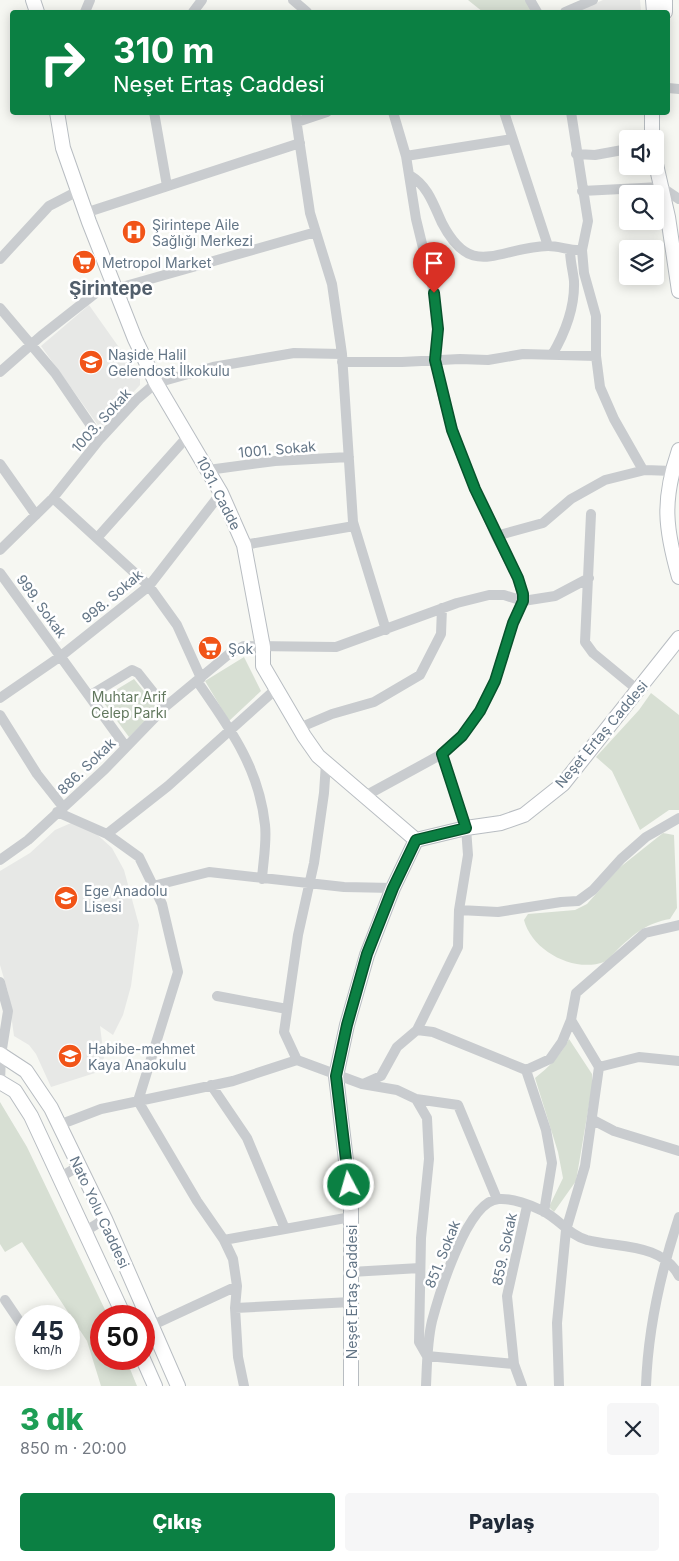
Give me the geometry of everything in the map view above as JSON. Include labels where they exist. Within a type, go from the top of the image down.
[{"type":"main road","name":"1031. Cadde","points":[[58,115],[63,148],[135,339],[156,383],[221,494],[244,545],[263,646],[263,666],[299,728],[318,756],[416,840]]},
{"type":"main road","points":[[652,115],[652,130]]},
{"type":"main road","points":[[664,200],[679,291]]},
{"type":"main road","points":[[679,450],[672,471],[666,516],[679,577]]},
{"type":"main road","name":"Neşet Ertaş Caddesi","points":[[351,1386],[351,1217],[336,1076],[347,1025],[367,954],[393,888],[416,840],[466,828],[501,823],[524,815],[563,784],[679,638]]},
{"type":"main road","name":"Nato Yolu Caddesi","points":[[1,1054],[26,1071],[51,1108],[143,1305]]},
{"type":"main road","points":[[0,1082],[15,1091],[31,1116],[119,1305]]},
{"type":"main road","name":"Nato Yolu Caddesi","points":[[155,1333],[178,1386]]},
{"type":"main road","points":[[148,1370],[155,1386]]},
{"type":"street","points":[[293,0],[305,10]]},
{"type":"street","points":[[570,10],[593,0]]},
{"type":"street","points":[[155,115],[167,186]]},
{"type":"street","points":[[308,115],[296,117],[306,192],[332,284],[342,358],[354,526],[386,630]]},
{"type":"street","points":[[365,796],[442,754],[462,736],[480,711],[495,681],[513,623],[523,601],[518,578],[496,536],[475,489],[452,430],[435,360],[438,329],[434,293],[416,218],[411,176],[394,115]]},
{"type":"street","points":[[505,115],[548,246]]},
{"type":"street","points":[[571,115],[576,154],[588,220],[582,250],[584,273],[596,316],[596,356],[600,387],[614,419],[643,470]]},
{"type":"street","points":[[406,156],[512,139]]},
{"type":"street","points":[[86,213],[300,143]]},
{"type":"street","points":[[576,154],[595,155],[619,151]]},
{"type":"street","points":[[411,176],[426,189],[447,232],[466,254],[482,258],[516,250],[548,246],[582,250]]},
{"type":"street","points":[[582,190],[619,189]]},
{"type":"street","points":[[664,189],[679,199]]},
{"type":"street","points":[[0,259],[49,206],[78,191]]},
{"type":"street","points":[[0,372],[97,292],[115,289],[316,232]]},
{"type":"street","points":[[552,355],[563,337],[572,302],[574,281],[570,250]]},
{"type":"street","points":[[0,308],[55,373],[100,439]]},
{"type":"street","name":"1003. Sokak","points":[[0,550],[53,498],[100,439],[136,400],[156,383],[213,367],[294,353],[342,358],[435,360],[488,360],[523,354],[596,356]]},
{"type":"street","points":[[97,538],[188,436]]},
{"type":"street","name":"1001. Sokak","points":[[208,470],[275,461],[349,457]]},
{"type":"street","points":[[0,464],[36,515]]},
{"type":"street","points":[[496,536],[543,524],[571,499],[605,480],[643,470],[672,471]]},
{"type":"street","name":"998. Sokak","points":[[0,698],[61,656],[149,586],[221,494]]},
{"type":"street","points":[[53,498],[149,586],[177,625],[199,679],[230,728],[255,774],[266,826],[262,879]]},
{"type":"street","points":[[591,514],[585,642],[593,653],[638,691]]},
{"type":"street","points":[[244,545],[354,526]]},
{"type":"street","name":"999. Sokak","points":[[0,573],[126,747]]},
{"type":"street","points":[[523,601],[555,596],[589,578]]},
{"type":"street","name":"886. Sokak","points":[[0,860],[28,840],[126,747],[165,707],[229,654],[244,646],[336,647],[442,608],[489,595],[504,595],[523,601]]},
{"type":"street","points":[[299,728],[332,714],[374,702],[420,675],[441,634],[442,608]]},
{"type":"street","points":[[89,696],[132,670],[138,673],[165,707]]},
{"type":"street","points":[[107,834],[168,786],[230,728],[276,689]]},
{"type":"street","points":[[0,715],[60,810],[107,834],[139,857],[162,904],[178,972],[138,1101],[197,1201],[224,1240],[233,1260],[237,1286],[235,1308],[238,1357],[244,1386]]},
{"type":"street","points":[[362,1084],[381,1076],[397,1047],[416,1030],[458,947],[459,910],[468,855],[466,828],[442,754]]},
{"type":"street","points":[[297,1060],[284,1032],[324,793],[326,763]]},
{"type":"street","points":[[459,910],[498,912],[578,901],[593,890],[621,859],[646,837],[679,818]]},
{"type":"street","points":[[153,886],[209,872],[344,888],[393,888]]},
{"type":"street","points":[[416,1030],[433,1032],[526,1070],[550,1059],[562,1042],[571,1020],[576,993],[645,933],[679,925]]},
{"type":"street","points":[[0,982],[8,1011],[1,1054],[0,1082]]},
{"type":"street","points":[[216,996],[287,1009]]},
{"type":"street","points":[[559,1386],[557,1323],[566,1230],[585,1166],[599,1067],[571,1020]]},
{"type":"street","points":[[599,1067],[639,1057],[679,1061]]},
{"type":"street","points":[[59,1125],[101,1109],[233,1081],[297,1060],[336,1076],[362,1084],[397,1090],[416,1099],[458,1105],[497,1199],[510,1200],[544,1212],[566,1230],[586,1239],[654,1252],[674,1266],[679,1276]]},
{"type":"street","points":[[526,1070],[546,1130],[552,1163],[544,1212]]},
{"type":"street","points":[[211,1085],[247,1138],[285,1229]]},
{"type":"street","points":[[416,1099],[427,1118],[428,1159],[421,1238],[419,1342],[427,1356],[514,1364]]},
{"type":"street","points":[[593,1120],[614,1131],[679,1151]]},
{"type":"street","points":[[59,1178],[79,1166]]},
{"type":"street","name":"851. Sokak","points":[[426,1386],[427,1356],[432,1322],[449,1270],[472,1218],[484,1205],[497,1199]]},
{"type":"street","name":"859. Sokak","points":[[522,1386],[514,1364],[508,1296],[527,1206]]},
{"type":"street","points":[[224,1240],[351,1217]]},
{"type":"street","points":[[646,1386],[646,1364],[665,1260],[679,1217]]},
{"type":"street","points":[[84,1232],[104,1219]]},
{"type":"street","points":[[351,1272],[420,1268]]},
{"type":"street","points":[[155,1325],[237,1286]]},
{"type":"street","points":[[2,1299],[15,1316]]},
{"type":"street","points":[[235,1308],[351,1302]]},
{"type":"shaded area","points":[[603,0],[640,0],[641,10],[580,10]]},
{"type":"shaded area","name":"Naşide Halil Gelendost İlkokulu","points":[[89,305],[140,377],[140,385],[100,428],[41,346]]},
{"type":"shaded area","points":[[71,823],[92,830],[112,848],[124,870],[139,925],[131,986],[123,1015],[113,1035],[100,1026],[104,1058],[95,1073],[51,1087],[36,1054],[29,1045],[14,1036],[8,992],[0,965],[0,871],[30,853],[55,830]]},
{"type":"green space","points":[[468,0],[526,0],[531,10],[480,10]]},
{"type":"green space","points":[[244,657],[261,691],[229,721],[205,681]]},
{"type":"green space","name":"Muhtar Arif Celep Parkı","points":[[134,679],[158,709],[129,737],[101,699]]},
{"type":"green space","points":[[651,693],[679,715],[679,810],[669,810],[640,830],[612,771],[596,757],[639,710]]},
{"type":"green space","points":[[663,833],[674,835],[677,908],[670,919],[642,929],[606,961],[592,965],[568,962],[556,957],[536,941],[524,920],[528,914],[575,910],[587,904],[619,868]]},
{"type":"green space","points":[[569,1039],[592,1074],[592,1087],[576,1181],[554,1212],[549,1207],[563,1178],[558,1152],[535,1078],[554,1061]]},
{"type":"green space","points":[[0,1102],[27,1147],[103,1305],[90,1305],[90,1351],[87,1341],[80,1330],[80,1305],[63,1305],[22,1242],[5,1252],[0,1244]]},
{"type":"green space","points":[[96,1370],[130,1370],[137,1386],[101,1386]]},
{"type":"place","name":"Şirintepe Aile Sağlığı Merkezi","points":[[134,232]]},
{"type":"place","name":"Metropol Market","points":[[84,262]]},
{"type":"place","name":"Naşide Halil Gelendost İlkokulu","points":[[91,362]]},
{"type":"place","name":"Şok","points":[[210,648]]},
{"type":"place","name":"Ege Anadolu Lisesi","points":[[66,898]]},
{"type":"place","name":"Habibe-mehmet Kaya Anaokulu","points":[[70,1056]]},
{"type":"district","name":"Şirintepe","points":[[111,288]]},
{"type":"route","points":[[349,1185],[336,1076],[347,1025],[367,954],[393,888],[416,840],[466,828],[442,754],[462,736],[480,711],[495,681],[513,623],[523,601],[522,588],[518,578],[496,536],[475,489],[452,430],[435,360],[438,329],[434,293]]}]
